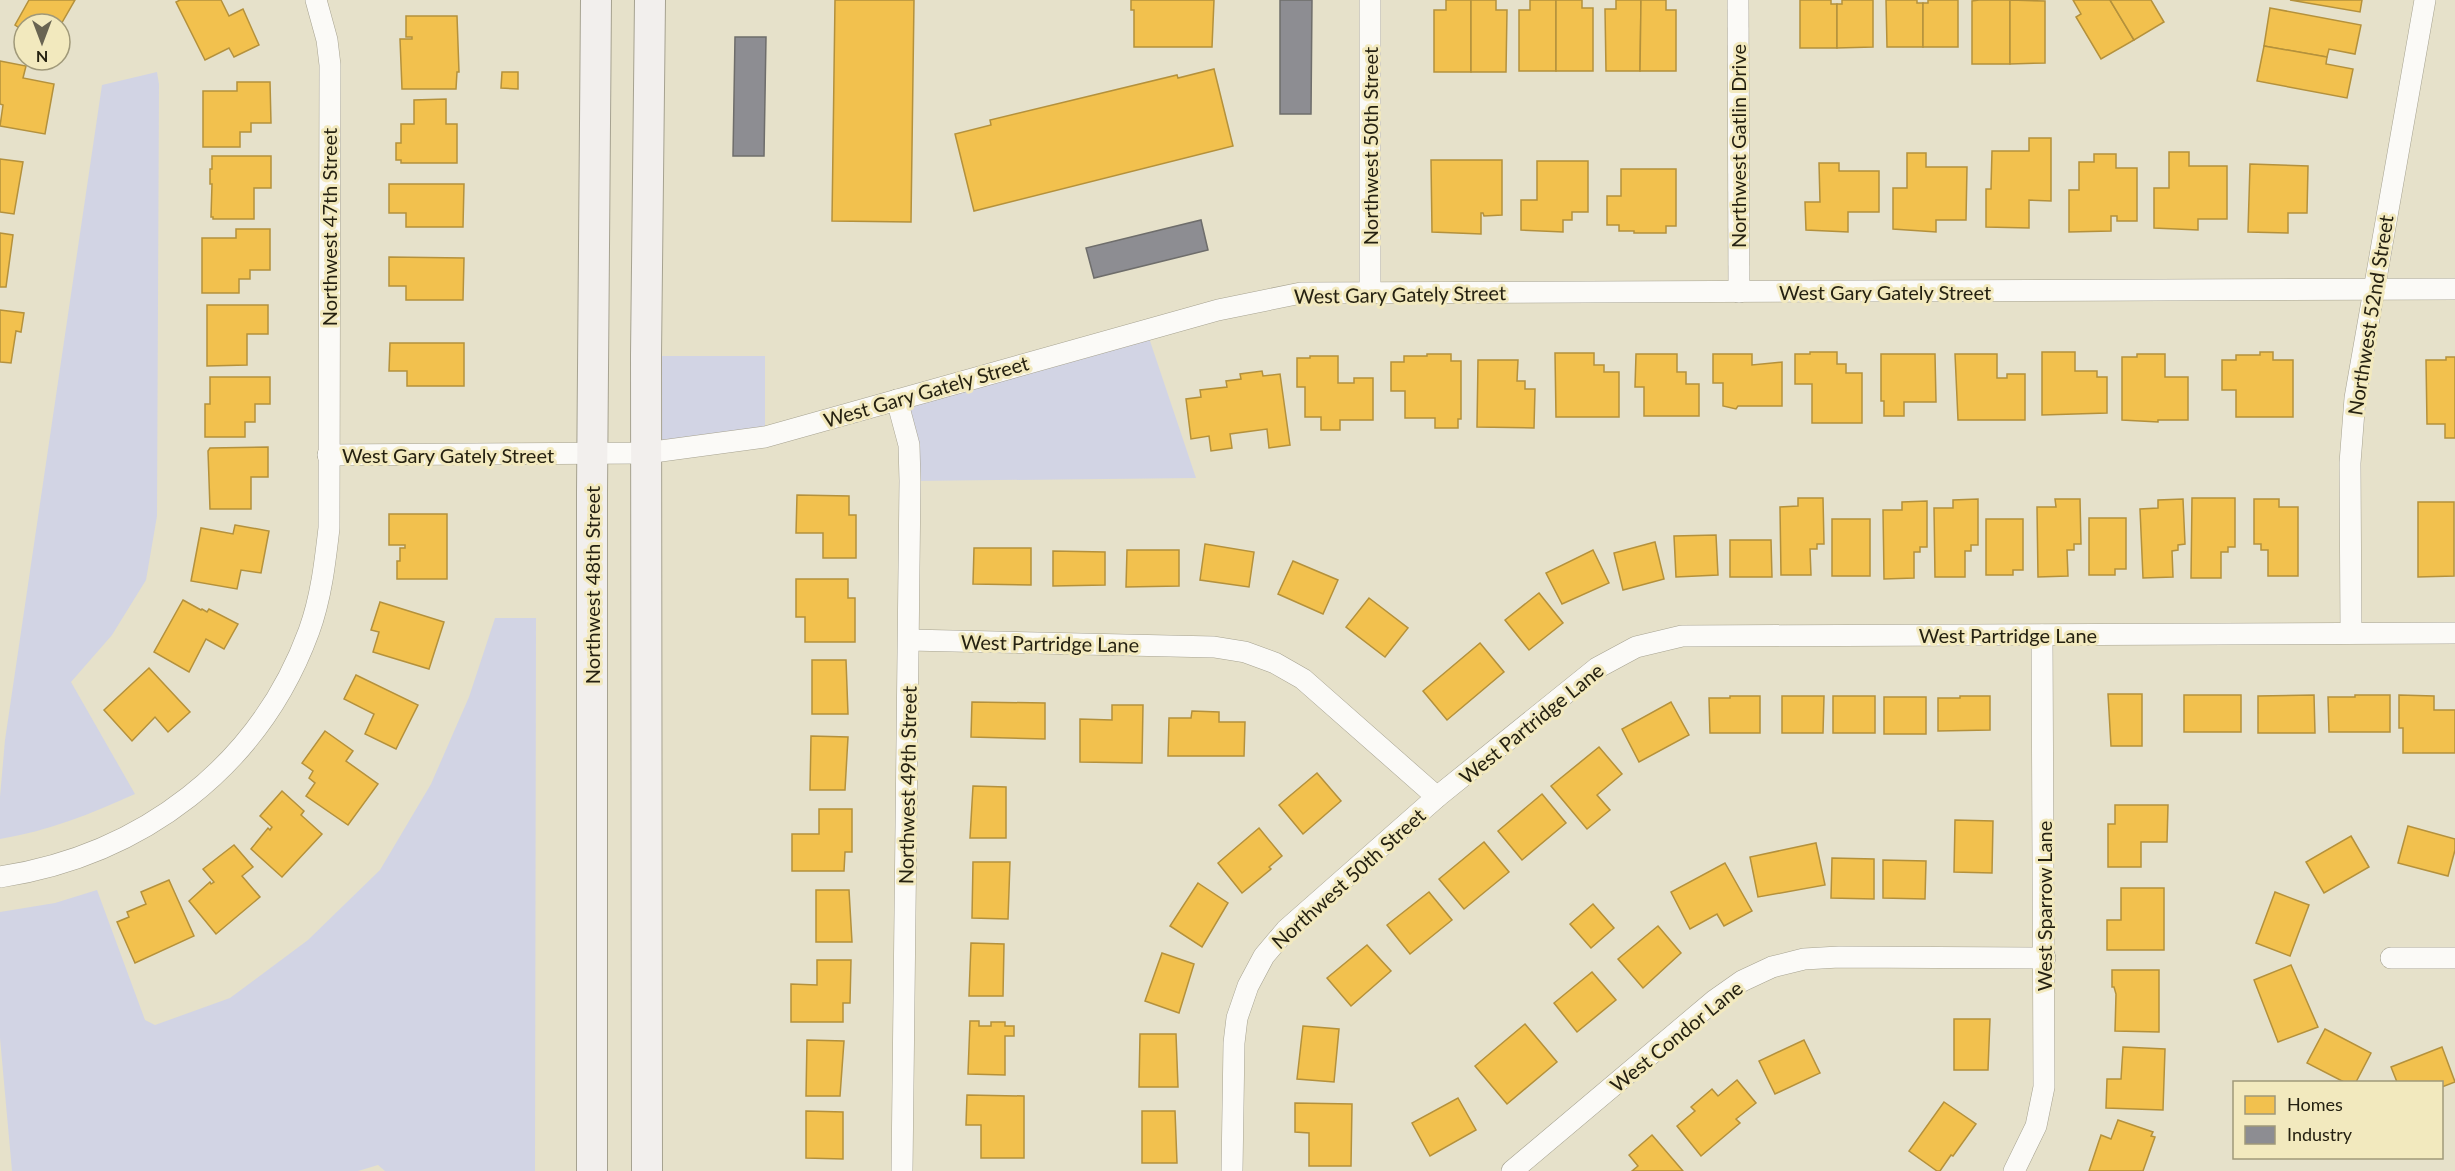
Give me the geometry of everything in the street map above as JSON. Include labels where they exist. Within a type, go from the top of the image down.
[{"type":"main road","name":"Northwest 48th Street","points":[[592,1171],[592,454],[596,0]]},
{"type":"main road","points":[[647,1171],[646,453],[650,0]]},
{"type":"street","name":"Northwest 47th Street","points":[[0,877],[39,869],[84,855],[132,835],[204,784],[229,762],[251,737],[286,682],[309,630],[323,576],[329,528],[330,65],[327,40],[316,0]]},
{"type":"street","name":"Northwest 50th Street","points":[[1370,0],[1370,291]]},
{"type":"street","name":"Northwest Gatlin Drive","points":[[1738,0],[1739,292]]},
{"type":"street","name":"Northwest 52nd Street","points":[[2351,633],[2352,430],[2355,398],[2425,0]]},
{"type":"street","name":"West Gary Gately Street","points":[[328,455],[646,453],[765,437],[1257,300],[1301,293],[2455,289]]},
{"type":"street","name":"Northwest 49th Street","points":[[897,400],[909,445],[909,640],[902,1171]]},
{"type":"street","name":"West Partridge Lane","points":[[909,640],[1214,647],[1245,652],[1275,663],[1303,679],[1437,797],[1597,668],[1636,647],[1682,636],[2455,633]]},
{"type":"street","name":"West Sparrow Lane","points":[[2014,1171],[2036,1126],[2044,1087],[2042,635]]},
{"type":"street","name":"Northwest 50th Street","points":[[1232,1171],[1233,1043],[1237,1018],[1248,986],[1264,956],[1286,930],[1437,797]]},
{"type":"street","name":"West Condor Lane","points":[[1512,1171],[1715,1000],[1742,981],[1772,967],[1803,959],[1839,957],[2045,958]]},
{"type":"street","points":[[2391,958],[2455,958]]},
{"type":"shaded area","points":[[157,72],[159,84],[157,516],[146,580],[112,635],[71,682],[135,794],[69,821],[0,839],[0,797],[5,740],[102,85]]},
{"type":"shaded area","points":[[1146,329],[1196,478],[910,481],[897,400]]},
{"type":"shaded area","points":[[646,356],[765,356],[765,437],[646,453]]},
{"type":"shaded area","points":[[495,618],[536,618],[535,1171],[385,1171],[378,1165],[358,1171],[12,1171],[0,1038],[0,912],[55,903],[97,890],[145,1020],[155,1025],[230,998],[308,940],[380,870],[431,784],[469,697]]},
{"type":"building: Homes","points":[[29,0],[75,0],[68,12],[22,12]]},
{"type":"building: Homes","points":[[180,0],[221,0],[229,16],[243,9],[259,45],[234,57],[229,48],[205,60],[176,2]]},
{"type":"building: Homes","points":[[835,0],[914,0],[911,222],[832,221]]},
{"type":"building: Homes","points":[[1131,0],[1214,0],[1212,47],[1134,47],[1134,10],[1131,10]]},
{"type":"building: Homes","points":[[1446,0],[1471,0],[1471,72],[1434,72],[1434,10],[1446,10]]},
{"type":"building: Homes","points":[[1471,0],[1496,0],[1496,10],[1507,10],[1506,72],[1471,72]]},
{"type":"building: Homes","points":[[1530,0],[1556,0],[1556,71],[1519,71],[1519,10],[1530,10]]},
{"type":"building: Homes","points":[[1556,0],[1582,0],[1582,8],[1593,8],[1593,71],[1556,71]]},
{"type":"building: Homes","points":[[1616,0],[1641,0],[1640,71],[1606,71],[1605,9],[1616,9]]},
{"type":"building: Homes","points":[[1641,0],[1666,0],[1666,10],[1676,10],[1676,71],[1640,71]]},
{"type":"building: Homes","points":[[1800,0],[1831,0],[1831,4],[1837,4],[1837,48],[1800,48]]},
{"type":"building: Homes","points":[[1842,0],[1873,0],[1873,47],[1837,48],[1837,4],[1842,4]]},
{"type":"building: Homes","points":[[1886,0],[1917,0],[1917,3],[1923,3],[1923,47],[1887,47]]},
{"type":"building: Homes","points":[[1928,0],[1958,0],[1958,47],[1923,47],[1923,3],[1928,3]]},
{"type":"building: Homes","points":[[2010,0],[2010,64],[1972,64],[1972,1]]},
{"type":"building: Homes","points":[[2010,0],[2045,1],[2045,63],[2010,64]]},
{"type":"building: Homes","points":[[2073,0],[2110,0],[2134,40],[2101,59],[2076,17],[2081,14]]},
{"type":"building: Homes","points":[[2110,0],[2151,0],[2164,22],[2134,40]]},
{"type":"building: Homes","points":[[2290,0],[2362,0],[2360,12]]},
{"type":"building: Homes","points":[[2270,8],[2361,25],[2355,54],[2329,49],[2327,57],[2264,46]]},
{"type":"building: Homes","points":[[406,16],[457,16],[459,72],[457,72],[456,89],[402,89],[400,39],[412,39],[412,37],[406,37]]},
{"type":"building: Homes","points":[[2264,46],[2327,57],[2326,64],[2353,69],[2347,98],[2257,81]]},
{"type":"building: Homes","points":[[0,61],[12,63],[12,72],[24,72],[23,78],[54,84],[45,134],[0,126],[3,105],[0,104]]},
{"type":"building: Homes","points":[[1214,69],[1233,146],[974,211],[955,134],[991,125],[990,120],[1177,75],[1178,78]]},
{"type":"building: Homes","points":[[502,72],[518,72],[518,89],[501,88]]},
{"type":"building: Homes","points":[[237,82],[270,82],[271,123],[251,123],[251,132],[240,132],[240,147],[203,147],[203,91],[237,91]]},
{"type":"building: Homes","points":[[446,99],[446,124],[457,124],[457,163],[401,163],[401,160],[396,160],[396,143],[401,143],[401,124],[414,124],[414,100]]},
{"type":"building: Homes","points":[[2029,138],[2051,138],[2051,201],[2029,200],[2029,228],[1986,227],[1986,189],[1991,189],[1992,151],[2029,151]]},
{"type":"building: Homes","points":[[2169,152],[2189,152],[2189,166],[2227,166],[2227,219],[2198,219],[2198,230],[2154,228],[2154,188],[2169,188]]},
{"type":"building: Homes","points":[[1907,153],[1926,153],[1926,167],[1967,167],[1966,220],[1936,220],[1936,232],[1893,229],[1893,188],[1907,188]]},
{"type":"building: Homes","points":[[2094,154],[2116,154],[2116,168],[2137,168],[2137,221],[2117,221],[2117,216],[2111,216],[2111,231],[2069,232],[2069,190],[2079,190],[2079,162],[2094,162]]},
{"type":"building: Homes","points":[[212,156],[271,156],[271,188],[254,188],[254,219],[213,219],[211,217]]},
{"type":"building: Homes","points":[[0,159],[23,162],[14,214],[0,212]]},
{"type":"building: Homes","points":[[1431,160],[1502,160],[1502,215],[1484,216],[1481,213],[1481,234],[1432,232]]},
{"type":"building: Homes","points":[[1537,161],[1588,161],[1588,212],[1572,212],[1572,220],[1563,220],[1563,232],[1521,230],[1521,200],[1537,200]]},
{"type":"building: Homes","points":[[1819,163],[1839,163],[1839,171],[1879,171],[1879,212],[1848,212],[1848,232],[1806,230],[1805,202],[1820,202]]},
{"type":"building: Homes","points":[[2250,164],[2308,166],[2307,213],[2288,213],[2288,233],[2248,232]]},
{"type":"building: Homes","points":[[1621,169],[1676,169],[1676,226],[1666,226],[1666,233],[1634,233],[1634,231],[1619,231],[1619,225],[1607,225],[1607,196],[1621,196]]},
{"type":"building: Homes","points":[[389,184],[464,184],[463,227],[406,227],[406,213],[389,213]]},
{"type":"building: Homes","points":[[236,229],[270,229],[270,270],[250,270],[250,279],[239,279],[239,293],[202,293],[202,238],[236,238]]},
{"type":"building: Homes","points":[[0,233],[13,235],[6,287],[0,287]]},
{"type":"building: Homes","points":[[389,257],[464,258],[463,300],[406,300],[406,286],[389,286]]},
{"type":"building: Homes","points":[[207,305],[268,305],[268,334],[247,334],[247,365],[207,366]]},
{"type":"building: Homes","points":[[0,310],[24,313],[21,332],[16,331],[11,363],[0,362]]},
{"type":"building: Homes","points":[[390,343],[464,343],[464,386],[407,386],[407,371],[389,371]]},
{"type":"building: Homes","points":[[1810,352],[1837,352],[1837,364],[1846,364],[1846,373],[1862,373],[1862,423],[1812,423],[1812,384],[1795,384],[1795,354],[1810,354]]},
{"type":"building: Homes","points":[[2042,352],[2075,352],[2075,371],[2097,371],[2097,377],[2107,377],[2107,413],[2042,415]]},
{"type":"building: Homes","points":[[2260,352],[2273,352],[2273,360],[2293,360],[2293,417],[2236,417],[2236,390],[2222,390],[2222,360],[2236,360],[2236,355],[2260,355]]},
{"type":"building: Homes","points":[[1555,353],[1594,353],[1594,365],[1604,365],[1604,372],[1619,372],[1619,417],[1556,417]]},
{"type":"building: Homes","points":[[1427,354],[1451,354],[1451,361],[1461,361],[1461,419],[1458,419],[1458,428],[1435,428],[1435,418],[1405,418],[1405,391],[1391,391],[1391,362],[1404,362],[1404,356],[1427,356]]},
{"type":"building: Homes","points":[[1636,354],[1677,354],[1677,372],[1686,372],[1686,384],[1699,384],[1699,416],[1644,416],[1644,387],[1635,387]]},
{"type":"building: Homes","points":[[1713,354],[1752,354],[1752,365],[1782,362],[1782,406],[1738,406],[1736,409],[1723,406],[1723,383],[1713,383]]},
{"type":"building: Homes","points":[[1881,354],[1935,354],[1936,402],[1904,402],[1904,416],[1884,416],[1884,401],[1881,401]]},
{"type":"building: Homes","points":[[1955,354],[1997,354],[1997,378],[2007,378],[2007,374],[2025,374],[2025,420],[1958,420]]},
{"type":"building: Homes","points":[[2137,354],[2165,354],[2165,377],[2188,377],[2188,420],[2158,420],[2158,422],[2122,420],[2122,357],[2137,357]]},
{"type":"building: Homes","points":[[1310,356],[1338,356],[1338,383],[1354,383],[1354,378],[1373,378],[1373,420],[1340,420],[1340,430],[1321,430],[1321,417],[1305,417],[1305,387],[1297,387],[1297,358],[1310,358]]},
{"type":"building: Homes","points":[[2446,357],[2455,357],[2455,438],[2445,438],[2445,424],[2427,424],[2426,360],[2446,360]]},
{"type":"building: Homes","points":[[1478,360],[1518,360],[1517,381],[1525,381],[1525,389],[1535,389],[1534,428],[1477,427]]},
{"type":"building: Homes","points":[[1262,371],[1263,376],[1280,374],[1290,445],[1269,448],[1267,429],[1230,434],[1232,448],[1211,451],[1209,436],[1191,439],[1186,399],[1201,397],[1200,390],[1227,387],[1226,381],[1241,379],[1240,374]]},
{"type":"building: Homes","points":[[210,377],[270,377],[270,404],[255,404],[255,422],[245,422],[245,437],[205,437],[205,404],[210,404]]},
{"type":"building: Homes","points":[[268,447],[268,477],[251,477],[251,509],[210,509],[208,451],[210,448]]},
{"type":"building: Homes","points":[[797,495],[849,496],[849,515],[856,515],[856,558],[823,558],[823,533],[796,533]]},
{"type":"building: Homes","points":[[1798,498],[1823,498],[1824,544],[1817,544],[1817,549],[1810,549],[1811,575],[1781,575],[1780,507],[1798,506]]},
{"type":"building: Homes","points":[[2192,498],[2235,498],[2235,547],[2228,547],[2228,552],[2221,552],[2221,578],[2191,578]]},
{"type":"building: Homes","points":[[1978,499],[1978,545],[1971,545],[1971,551],[1965,551],[1965,577],[1935,577],[1934,508],[1953,508],[1953,500]]},
{"type":"building: Homes","points":[[2055,499],[2080,499],[2081,544],[2074,544],[2074,550],[2067,550],[2068,576],[2038,577],[2037,507],[2056,507]]},
{"type":"building: Homes","points":[[2183,499],[2185,544],[2178,545],[2178,550],[2172,551],[2173,577],[2143,578],[2140,509],[2158,508],[2158,500]]},
{"type":"building: Homes","points":[[2254,499],[2279,499],[2279,507],[2298,507],[2298,576],[2268,576],[2268,550],[2261,550],[2261,544],[2254,544]]},
{"type":"building: Homes","points":[[1927,501],[1927,547],[1920,547],[1920,552],[1914,552],[1914,578],[1884,579],[1883,510],[1902,510],[1902,502]]},
{"type":"building: Homes","points":[[2418,502],[2454,502],[2454,576],[2418,577]]},
{"type":"building: Homes","points":[[389,514],[447,514],[447,579],[397,579],[400,548],[405,548],[405,545],[389,545]]},
{"type":"building: Homes","points":[[2089,518],[2126,518],[2126,569],[2115,569],[2115,575],[2089,575]]},
{"type":"building: Homes","points":[[1832,519],[1870,519],[1870,576],[1832,576]]},
{"type":"building: Homes","points":[[1986,519],[2023,519],[2023,570],[2013,570],[2013,575],[1986,575]]},
{"type":"building: Homes","points":[[235,525],[269,531],[261,573],[241,570],[237,589],[191,581],[201,528],[233,534]]},
{"type":"building: Homes","points":[[1716,535],[1718,575],[1676,577],[1674,536]]},
{"type":"building: Homes","points":[[1730,540],[1771,540],[1772,577],[1730,577]]},
{"type":"building: Homes","points":[[1655,542],[1664,579],[1623,590],[1614,553]]},
{"type":"building: Homes","points":[[1205,544],[1254,552],[1249,587],[1200,580]]},
{"type":"building: Homes","points":[[974,548],[1031,548],[1031,585],[973,584]]},
{"type":"building: Homes","points":[[1127,550],[1179,550],[1179,586],[1126,587]]},
{"type":"building: Homes","points":[[1593,550],[1609,583],[1562,604],[1546,573]]},
{"type":"building: Homes","points":[[1053,551],[1105,552],[1105,585],[1053,586]]},
{"type":"building: Homes","points":[[1293,561],[1338,580],[1323,614],[1278,594]]},
{"type":"building: Homes","points":[[796,579],[848,579],[848,598],[855,598],[855,642],[805,642],[805,617],[796,617]]},
{"type":"building: Homes","points":[[1539,593],[1563,623],[1529,650],[1505,620]]},
{"type":"building: Homes","points":[[1369,598],[1408,628],[1385,657],[1346,627]]},
{"type":"building: Homes","points":[[183,600],[201,610],[207,612],[209,609],[238,624],[224,649],[206,639],[189,672],[154,652]]},
{"type":"building: Homes","points":[[380,602],[444,622],[429,669],[373,652],[379,632],[371,630]]},
{"type":"building: Homes","points":[[1480,643],[1504,672],[1447,720],[1423,691]]},
{"type":"building: Homes","points":[[812,660],[846,660],[848,714],[812,714]]},
{"type":"building: Homes","points":[[149,668],[190,712],[168,732],[155,717],[132,741],[104,710]]},
{"type":"building: Homes","points":[[356,675],[418,705],[396,749],[365,734],[374,714],[344,699]]},
{"type":"building: Homes","points":[[2108,694],[2142,694],[2142,746],[2111,746]]},
{"type":"building: Homes","points":[[2184,695],[2241,695],[2241,732],[2184,732]]},
{"type":"building: Homes","points":[[2314,695],[2315,733],[2258,733],[2258,696]]},
{"type":"building: Homes","points":[[2355,695],[2390,695],[2390,732],[2329,732],[2328,697],[2355,697]]},
{"type":"building: Homes","points":[[2399,695],[2434,696],[2434,710],[2455,710],[2455,753],[2403,753],[2403,728],[2399,728]]},
{"type":"building: Homes","points":[[1730,696],[1760,696],[1760,733],[1710,733],[1709,698],[1730,698]]},
{"type":"building: Homes","points":[[1782,696],[1824,696],[1823,733],[1782,733]]},
{"type":"building: Homes","points":[[1833,696],[1875,696],[1875,733],[1833,733]]},
{"type":"building: Homes","points":[[1960,696],[1990,696],[1990,730],[1938,731],[1938,698],[1960,698]]},
{"type":"building: Homes","points":[[1884,697],[1926,697],[1926,734],[1884,734]]},
{"type":"building: Homes","points":[[972,702],[1045,703],[1045,739],[971,737]]},
{"type":"building: Homes","points":[[1671,702],[1689,735],[1639,762],[1622,729]]},
{"type":"building: Homes","points":[[1112,705],[1143,705],[1142,763],[1080,762],[1080,719],[1112,720]]},
{"type":"building: Homes","points":[[1192,711],[1219,712],[1219,722],[1245,722],[1244,756],[1168,756],[1169,718],[1191,718]]},
{"type":"building: Homes","points":[[325,731],[353,751],[346,761],[378,784],[348,825],[306,796],[315,783],[309,778],[313,771],[302,763]]},
{"type":"building: Homes","points":[[811,736],[848,737],[845,790],[810,790]]},
{"type":"building: Homes","points":[[1599,747],[1622,774],[1597,795],[1610,810],[1587,829],[1551,786]]},
{"type":"building: Homes","points":[[1317,773],[1341,801],[1303,834],[1279,805]]},
{"type":"building: Homes","points":[[973,786],[1006,787],[1006,838],[970,838]]},
{"type":"building: Homes","points":[[282,791],[304,811],[301,815],[322,834],[282,877],[251,849],[268,828],[270,830],[272,827],[260,816]]},
{"type":"building: Homes","points":[[1542,794],[1566,823],[1522,860],[1498,831]]},
{"type":"building: Homes","points":[[2115,805],[2168,805],[2167,842],[2141,842],[2141,867],[2108,867],[2108,824],[2115,824]]},
{"type":"building: Homes","points":[[819,809],[852,809],[852,852],[845,852],[844,871],[792,871],[792,834],[819,834]]},
{"type":"building: Homes","points":[[1955,820],[1993,821],[1992,873],[1954,872]]},
{"type":"building: Homes","points":[[2408,826],[2455,839],[2455,850],[2448,876],[2398,863]]},
{"type":"building: Homes","points":[[1259,828],[1282,856],[1269,867],[1271,869],[1242,893],[1218,863]]},
{"type":"building: Homes","points":[[2351,836],[2369,867],[2324,893],[2306,862]]},
{"type":"building: Homes","points":[[1484,842],[1509,872],[1464,909],[1439,879]]},
{"type":"building: Homes","points":[[1816,843],[1825,885],[1758,897],[1750,857]]},
{"type":"building: Homes","points":[[234,845],[253,867],[242,876],[260,897],[216,934],[189,901],[210,882],[211,884],[214,882],[203,869]]},
{"type":"building: Homes","points":[[1832,858],[1874,859],[1874,899],[1831,898]]},
{"type":"building: Homes","points":[[1883,860],[1926,861],[1925,899],[1883,898]]},
{"type":"building: Homes","points":[[973,862],[1010,862],[1008,919],[972,918]]},
{"type":"building: Homes","points":[[1725,863],[1752,911],[1724,926],[1717,914],[1690,929],[1671,892]]},
{"type":"building: Homes","points":[[169,880],[194,936],[135,963],[117,922],[129,917],[127,912],[146,904],[141,892]]},
{"type":"building: Homes","points":[[1198,883],[1228,903],[1202,947],[1170,926]]},
{"type":"building: Homes","points":[[2121,888],[2164,888],[2164,950],[2107,950],[2107,920],[2121,920]]},
{"type":"building: Homes","points":[[816,890],[849,890],[852,942],[816,942]]},
{"type":"building: Homes","points":[[1429,892],[1452,920],[1410,954],[1387,925]]},
{"type":"building: Homes","points":[[2275,892],[2309,905],[2290,956],[2256,943]]},
{"type":"building: Homes","points":[[1593,904],[1614,928],[1591,948],[1570,924]]},
{"type":"building: Homes","points":[[1658,926],[1681,953],[1643,988],[1618,959]]},
{"type":"building: Homes","points":[[971,943],[1004,944],[1003,996],[969,996]]},
{"type":"building: Homes","points":[[1367,945],[1391,971],[1351,1006],[1327,978]]},
{"type":"building: Homes","points":[[1162,953],[1194,964],[1179,1013],[1145,1001]]},
{"type":"building: Homes","points":[[817,960],[851,960],[850,1003],[843,1003],[843,1022],[791,1022],[791,984],[817,985]]},
{"type":"building: Homes","points":[[2291,965],[2318,1027],[2278,1042],[2254,980]]},
{"type":"building: Homes","points":[[2112,970],[2159,970],[2159,1032],[2115,1031],[2116,994],[2112,987]]},
{"type":"building: Homes","points":[[1592,972],[1616,1000],[1577,1032],[1554,1003]]},
{"type":"building: Homes","points":[[1954,1019],[1990,1019],[1988,1070],[1954,1070]]},
{"type":"building: Homes","points":[[970,1021],[979,1021],[979,1026],[991,1026],[991,1022],[1005,1022],[1005,1026],[1014,1026],[1014,1036],[1005,1036],[1005,1075],[968,1074]]},
{"type":"building: Homes","points":[[1525,1024],[1557,1062],[1507,1104],[1475,1066]]},
{"type":"building: Homes","points":[[1303,1026],[1339,1029],[1334,1082],[1297,1079]]},
{"type":"building: Homes","points":[[2325,1029],[2371,1053],[2357,1081],[2342,1081],[2307,1063]]},
{"type":"building: Homes","points":[[1140,1034],[1176,1034],[1178,1087],[1139,1087]]},
{"type":"building: Homes","points":[[807,1040],[844,1041],[840,1096],[806,1096]]},
{"type":"building: Homes","points":[[1804,1040],[1820,1073],[1775,1094],[1759,1061]]},
{"type":"building: Homes","points":[[2123,1047],[2165,1049],[2163,1110],[2106,1108],[2107,1079],[2121,1079]]},
{"type":"building: Homes","points":[[2442,1047],[2455,1082],[2443,1087],[2443,1081],[2397,1081],[2391,1067]]},
{"type":"building: Homes","points":[[1737,1080],[1756,1103],[1736,1119],[1740,1123],[1701,1156],[1677,1126],[1695,1111],[1691,1107],[1712,1089],[1718,1096]]},
{"type":"building: Homes","points":[[967,1095],[1024,1096],[1024,1158],[981,1158],[981,1125],[966,1125]]},
{"type":"building: Homes","points":[[1458,1098],[1476,1130],[1430,1156],[1412,1123]]},
{"type":"building: Homes","points":[[1944,1102],[1976,1124],[1953,1156],[1951,1155],[1940,1171],[1937,1171],[1909,1151]]},
{"type":"building: Homes","points":[[1295,1103],[1352,1104],[1351,1166],[1309,1166],[1309,1133],[1295,1132]]},
{"type":"building: Homes","points":[[806,1111],[843,1112],[843,1159],[806,1158]]},
{"type":"building: Homes","points":[[1142,1111],[1175,1111],[1177,1163],[1142,1163]]},
{"type":"building: Homes","points":[[2118,1120],[2153,1132],[2151,1136],[2155,1137],[2143,1171],[2089,1171],[2101,1135],[2111,1139]]},
{"type":"building: Homes","points":[[1652,1135],[1683,1171],[1632,1171],[1638,1166],[1629,1155]]},
{"type":"building: Industry","points":[[1280,0],[1312,0],[1311,114],[1280,114]]},
{"type":"building: Industry","points":[[735,37],[766,37],[764,156],[733,156]]},
{"type":"building: Industry","points":[[1201,220],[1208,250],[1094,278],[1086,248]]}]
